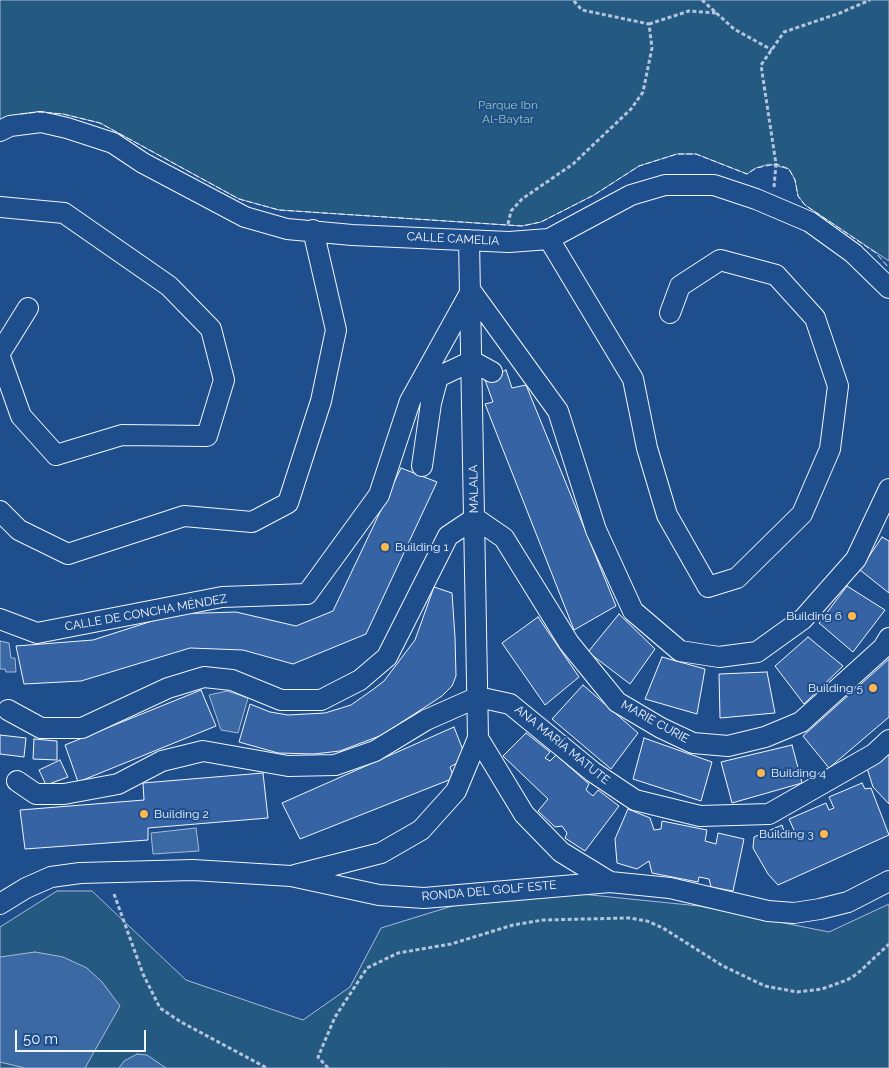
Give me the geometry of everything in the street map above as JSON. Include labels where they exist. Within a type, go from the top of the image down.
[{"type":"street","name":"CALLE CAMELIA","points":[[0,131],[10,126],[41,122],[67,128],[113,143],[143,163],[245,217],[287,229],[352,235],[509,242],[549,239],[631,195],[665,185],[714,185],[810,222],[854,253],[889,288]]},
{"type":"street","points":[[0,207],[64,213],[169,286],[211,329],[224,380],[206,436],[122,435],[56,455],[21,416],[0,357]]},
{"type":"street","points":[[0,511],[18,530],[68,554],[184,516],[252,522],[288,503],[320,401],[336,330],[313,230]]},
{"type":"street","points":[[549,239],[633,379],[647,448],[668,515],[708,587],[737,578],[802,514],[830,449],[838,386],[815,318],[776,274],[720,260],[680,286],[670,312]]},
{"type":"street","name":"MALALA","points":[[470,240],[478,738]]},
{"type":"street","points":[[471,291],[558,411],[596,530],[633,611],[680,650],[719,657],[757,652],[803,619],[856,559],[889,489]]},
{"type":"street","name":"CALLE DE CONCHA MÉNDEZ","points":[[0,619],[36,632],[222,597],[307,594],[379,495],[410,401],[471,291]]},
{"type":"street","points":[[0,353],[28,308]]},
{"type":"street","points":[[422,466],[431,403],[438,377],[472,361],[492,372]]},
{"type":"street","points":[[8,710],[41,728],[82,728],[168,688],[204,677],[232,680],[281,700],[321,700],[360,680],[388,657],[448,536],[475,518]]},
{"type":"street","name":"MARIE CURIE","points":[[475,518],[504,538],[569,643],[617,702],[661,728],[693,743],[728,746],[766,736],[801,722],[883,648],[889,638]]},
{"type":"street","points":[[17,781],[36,794],[64,794],[118,784],[162,762],[204,751],[288,766],[335,765],[375,751],[426,720],[478,697]]},
{"type":"street","name":"ANA MARÍA MATUTE","points":[[478,697],[510,704],[593,772],[635,800],[700,816],[769,814],[874,754],[889,740]]},
{"type":"street","points":[[478,738],[524,814],[562,852],[610,882]]},
{"type":"street","points":[[291,876],[381,853],[421,830],[456,791],[478,738]]},
{"type":"street","points":[[558,886],[563,870],[562,852]]},
{"type":"street","name":"RONDA DEL GOLF ESTE","points":[[0,904],[26,888],[51,877],[80,874],[193,870],[291,876],[379,895],[424,898],[610,882],[670,888],[759,909],[794,913],[848,902],[889,881]]},
{"type":"path","points":[[573,0],[582,10],[649,24],[689,11],[716,13]]},
{"type":"path","points":[[702,0],[734,29],[772,50]]},
{"type":"path","points":[[772,206],[776,164],[761,65],[784,32],[840,13],[870,0]]},
{"type":"path","points":[[509,242],[508,225],[511,211],[526,196],[574,164],[632,108],[643,92],[652,48],[649,24]]},
{"type":"path","points":[[114,894],[143,974],[160,1008],[181,1022],[267,1068]]},
{"type":"path","points":[[328,1068],[318,1057],[335,1017],[367,968],[398,953],[468,940],[513,925],[543,920],[629,918],[647,921],[662,928],[723,966],[764,986],[797,992],[822,989],[847,980],[857,974],[889,944]]},
{"type":"green space","name":"Parque Ibn Al-Baytar","points":[[0,0],[889,0],[889,261],[805,205],[798,196],[795,180],[789,169],[769,164],[756,168],[747,174],[696,154],[677,154],[639,166],[594,195],[541,222],[522,226],[279,210],[239,199],[100,123],[63,114],[39,112],[16,115],[0,121]]},
{"type":"green space","points":[[57,891],[92,891],[186,980],[303,1020],[350,987],[381,928],[501,891],[581,894],[699,906],[829,932],[889,904],[889,1068],[0,1068],[0,927]]},
{"type":"shaded area","points":[[0,641],[9,643],[11,658],[15,658],[16,672],[6,672],[5,669],[0,669]]},
{"type":"shaded area","points":[[227,691],[248,698],[238,733],[221,730],[209,695]]},
{"type":"shaded area","points":[[196,828],[199,851],[153,854],[151,833]]},
{"type":"shaded area","points":[[35,952],[63,957],[87,968],[102,982],[120,1006],[85,1068],[25,1068],[0,1062],[0,957]]},
{"type":"shaded area","points":[[137,1054],[147,1055],[166,1068],[119,1068],[124,1061]]},
{"type":"building","points":[[506,370],[512,388],[526,385],[616,606],[574,630],[485,404],[493,402],[485,380]]},
{"type":"building","name":"Building 1","points":[[401,468],[437,482],[366,634],[293,664],[243,650],[190,648],[81,681],[24,684],[16,646],[93,640],[174,614],[236,612],[296,626],[333,611]]},
{"type":"building","points":[[882,537],[889,541],[889,593],[860,570]]},
{"type":"building","name":"Building 6","points":[[847,586],[885,610],[853,652],[819,623]]},
{"type":"building","name":"Building 1","points":[[434,587],[452,593],[456,676],[452,686],[442,696],[382,735],[340,751],[314,754],[278,753],[239,742],[250,704],[270,712],[288,715],[325,713],[351,705],[384,681],[415,640]]},
{"type":"building","points":[[619,614],[655,649],[630,684],[588,652]]},
{"type":"building","points":[[538,617],[579,677],[545,705],[502,643]]},
{"type":"building","name":"Building 5","points":[[808,637],[843,666],[804,704],[775,666]]},
{"type":"building","points":[[662,657],[705,669],[697,714],[645,699]]},
{"type":"building","name":"Building 5","points":[[889,659],[889,717],[829,768],[803,736]]},
{"type":"building","points":[[767,672],[775,713],[720,718],[719,674]]},
{"type":"building","points":[[583,685],[638,733],[611,769],[552,719]]},
{"type":"building","points":[[201,690],[216,726],[78,782],[65,745]]},
{"type":"building","points":[[454,727],[466,758],[450,767],[454,778],[300,839],[282,803]]},
{"type":"building","points":[[526,733],[550,752],[545,758],[550,761],[556,755],[589,784],[586,790],[593,796],[598,790],[619,806],[585,851],[565,838],[567,833],[562,826],[555,827],[538,811],[548,799],[503,756]]},
{"type":"building","points":[[0,735],[26,738],[24,757],[0,754]]},
{"type":"building","points":[[644,738],[712,762],[701,801],[633,779]]},
{"type":"building","points":[[34,739],[57,741],[57,760],[33,759]]},
{"type":"building","name":"Building 4","points":[[792,745],[802,783],[732,803],[721,762]]},
{"type":"building","points":[[889,751],[889,804],[873,787],[867,768]]},
{"type":"building","points":[[60,760],[68,777],[46,785],[39,770]]},
{"type":"building","name":"Building 2","points":[[263,773],[268,818],[148,828],[148,840],[25,849],[20,810],[144,800],[143,783]]},
{"type":"building","name":"Building 3","points":[[862,783],[865,789],[871,788],[889,835],[778,885],[768,874],[753,848],[754,837],[782,825],[785,834],[794,830],[789,819],[826,803],[829,810],[834,808],[829,797]]},
{"type":"building","points":[[628,809],[650,818],[654,830],[661,829],[662,821],[707,830],[705,841],[716,844],[718,833],[744,839],[733,891],[711,887],[709,879],[699,877],[698,882],[652,873],[649,861],[637,869],[617,863],[615,839]]},
{"type":"fence","points":[[21,114],[39,112],[63,114],[100,123],[239,199],[279,210],[522,226],[541,222],[594,195],[639,166],[677,154],[696,154],[747,174],[756,168],[776,164],[789,169],[795,180],[798,196],[805,205],[876,253],[889,268]]},
{"type":"place","name":"Building 1","points":[[385,547]]},
{"type":"place","name":"Building 6","points":[[852,616]]},
{"type":"place","name":"Building 5","points":[[873,688]]},
{"type":"place","name":"Building 4","points":[[761,773]]},
{"type":"place","name":"Building 2","points":[[144,814]]},
{"type":"place","name":"Building 3","points":[[824,834]]}]
